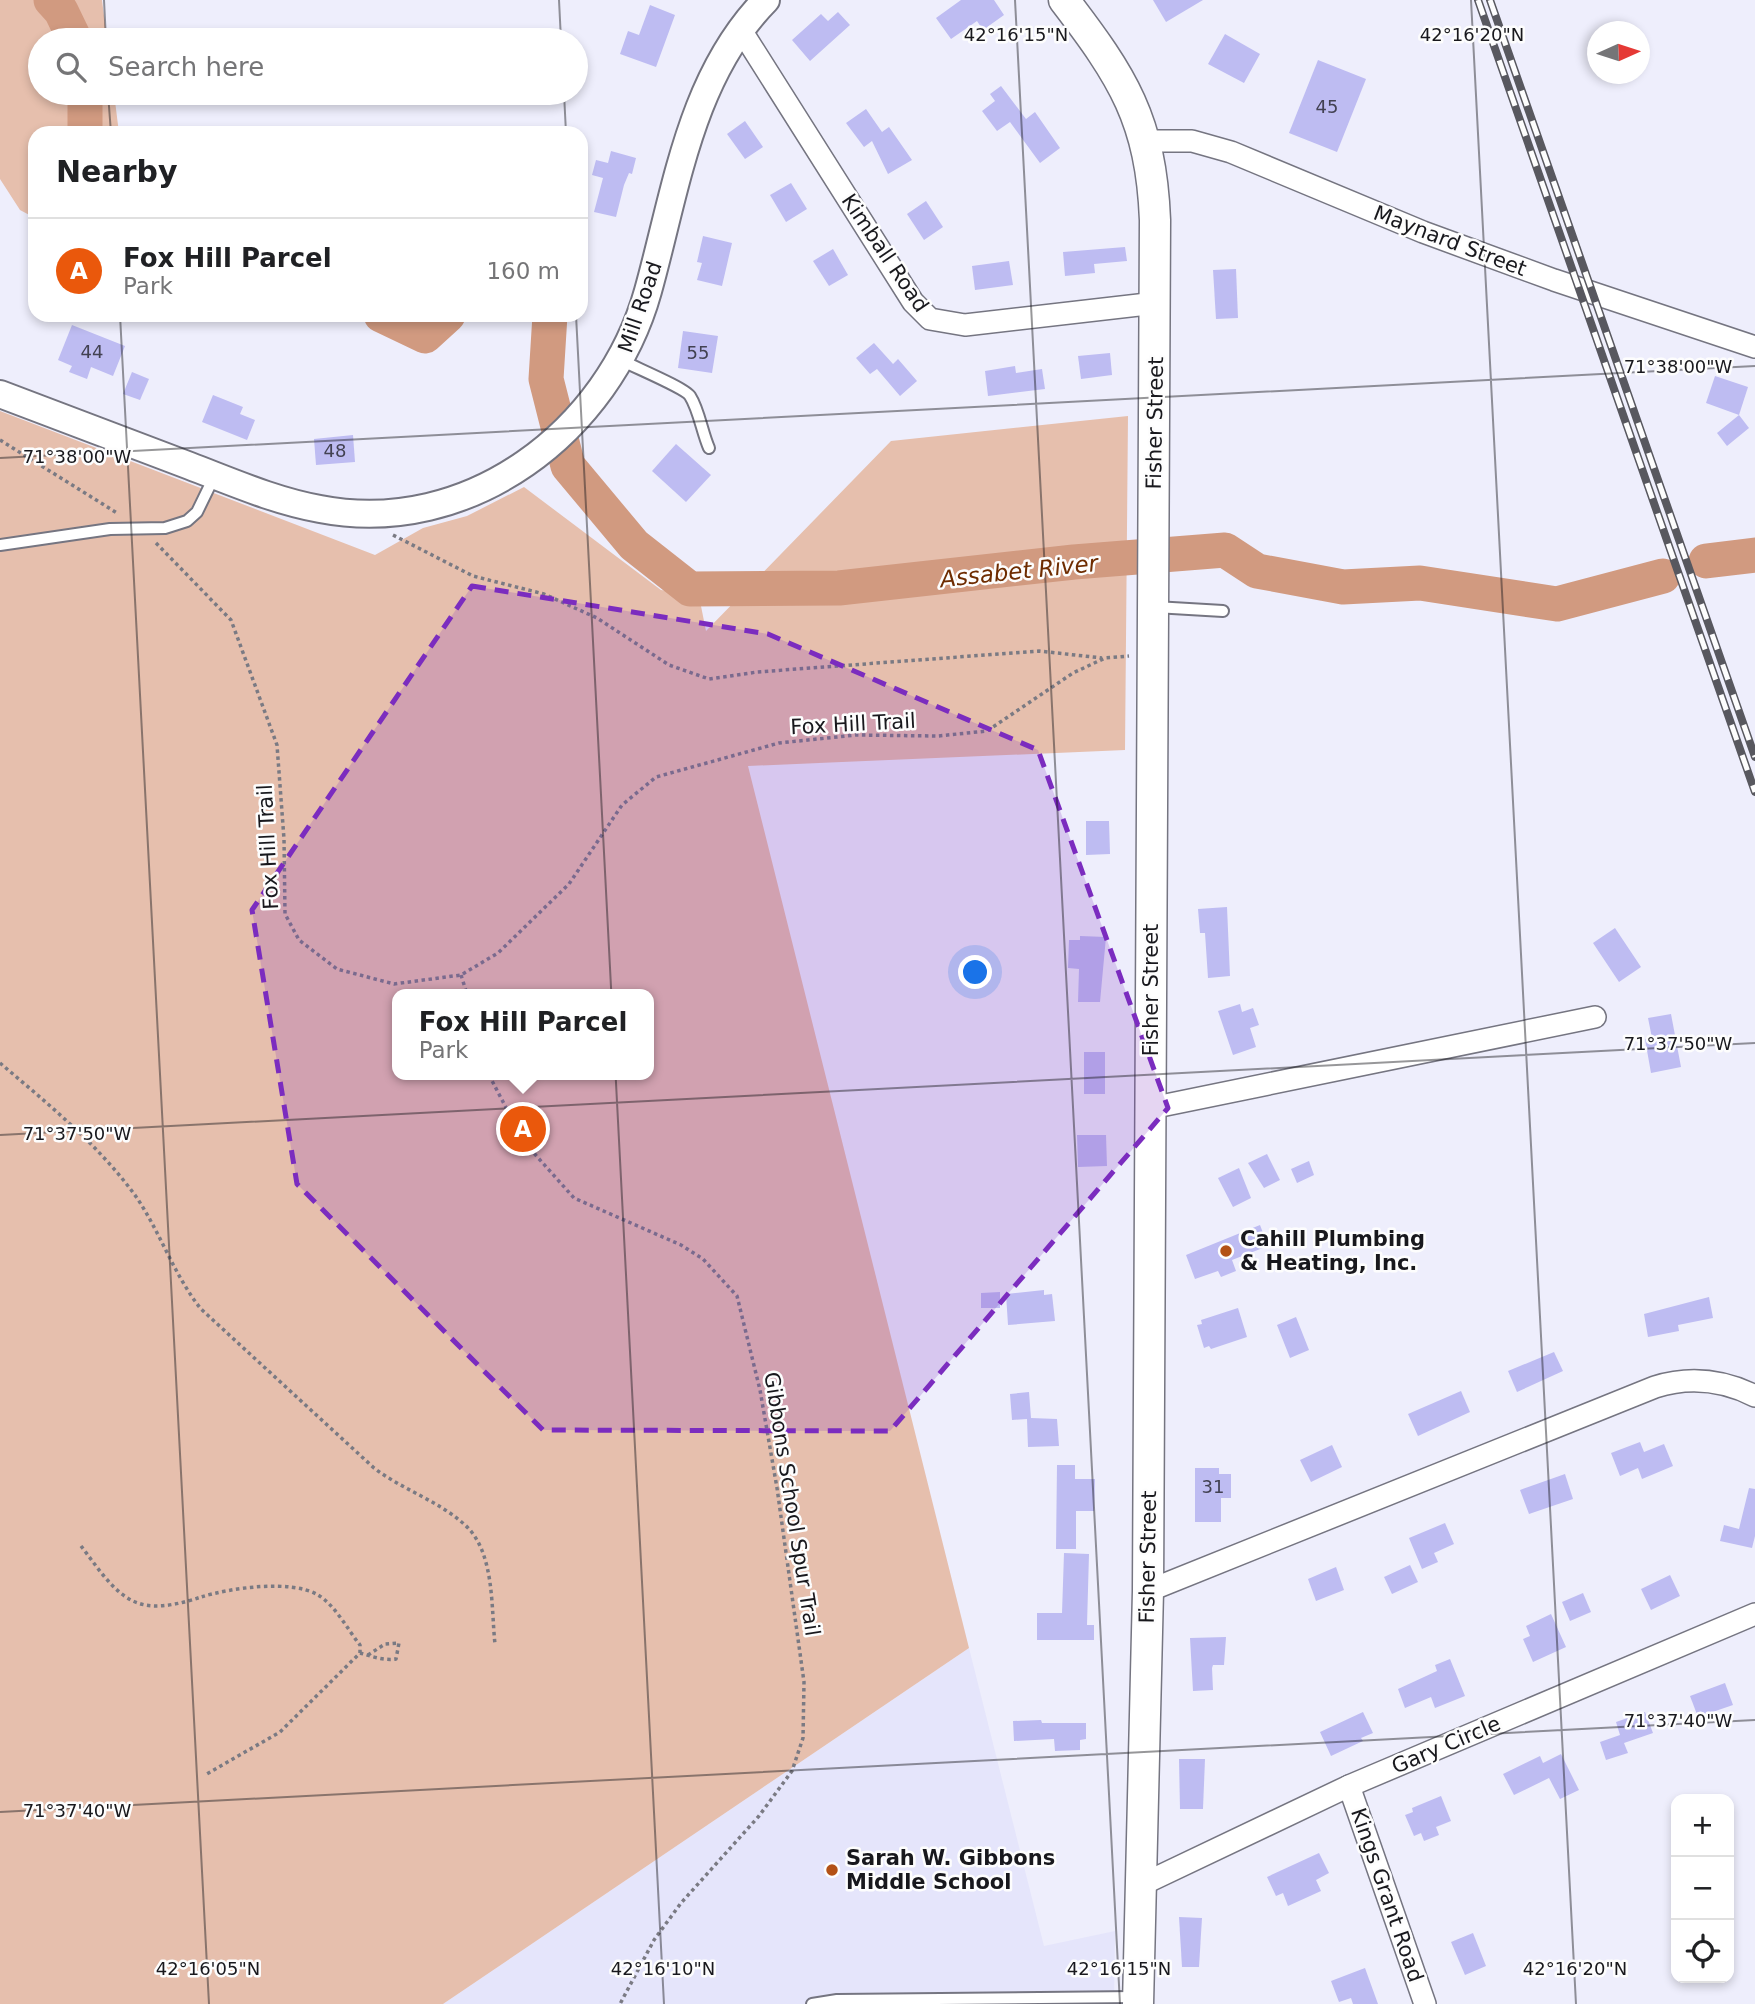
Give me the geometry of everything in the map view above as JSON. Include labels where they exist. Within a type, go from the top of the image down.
[{"type":"main road","name":"Fisher Street","points":[[1063,0],[1115,68],[1138,115],[1147,141],[1154,192],[1156,303],[1148,1591],[1138,2000]]},
{"type":"street","name":"Mill Road","points":[[0,394],[215,475],[321,510],[382,513],[412,509],[461,497],[525,466],[572,427],[616,370],[648,295],[695,119],[723,55],[766,0]]},
{"type":"street","name":"Kimball Road","points":[[741,30],[913,302],[930,319],[965,325],[1156,303]]},
{"type":"street","name":"Maynard Street","points":[[1147,141],[1192,141],[1231,152],[1447,241],[1755,347]]},
{"type":"street","points":[[1151,1108],[1595,1017]]},
{"type":"street","points":[[1148,1591],[1656,1387],[1682,1381],[1710,1381],[1755,1396]]},
{"type":"street","name":"Gary Circle","points":[[1140,1885],[1349,1786],[1755,1614]]},
{"type":"street","name":"Kings Grant Road","points":[[1349,1786],[1425,2004]]},
{"type":"lane","points":[[616,370],[653,378],[681,388],[690,396],[709,448]]},
{"type":"lane","points":[[0,545],[110,529],[164,528],[187,521],[197,512],[215,475]]},
{"type":"lane","points":[[1153,607],[1223,611]]},
{"type":"lane","points":[[812,2004],[836,2000],[1138,2000]]},
{"type":"path","name":"Fox Hill Trail","points":[[0,440],[142,529],[231,620],[277,744],[284,839],[285,915],[299,940],[337,969],[394,984],[461,975],[498,953],[569,884],[622,805],[656,777],[779,743],[856,735],[938,736],[987,731],[1073,673],[1105,658],[1152,654]]},
{"type":"path","points":[[391,534],[472,576],[544,594],[597,618],[669,665],[709,680],[757,672],[1040,651],[1105,658]]},
{"type":"path","points":[[461,975],[465,989]]},
{"type":"path","points":[[0,1063],[56,1111],[125,1183],[148,1217],[180,1281],[201,1309],[374,1468],[398,1486],[467,1526],[483,1555],[495,1644]]},
{"type":"path","name":"Gibbons School Spur Trail","points":[[492,1080],[524,1142],[574,1198],[681,1245],[703,1259],[737,1296],[760,1390],[804,1682],[803,1738],[792,1771],[759,1816],[660,1930],[620,2004]]},
{"type":"path","points":[[81,1546],[125,1596],[146,1605],[174,1604],[209,1594],[271,1585],[318,1595],[360,1645],[360,1653],[280,1732],[205,1775]]},
{"type":"path","points":[[360,1653],[368,1655],[388,1660],[396,1659],[399,1655],[398,1643],[385,1644],[368,1655]]},
{"type":"highlighted area","points":[[472,586],[768,634],[1038,750],[1168,1108],[890,1431],[543,1430],[297,1184],[252,910]]},
{"type":"shaded area","points":[[0,0],[102,0],[106,28],[28,28],[28,105],[116,105],[118,126],[28,126],[28,214],[20,210],[0,179]]},
{"type":"shaded area","points":[[0,411],[375,555],[423,528],[467,516],[524,487],[661,590],[699,596],[706,631],[891,441],[1128,416],[1125,750],[748,766],[969,1648],[443,2004],[0,2004]]},
{"type":"shaded area","name":"Sarah W. Gibbons Middle School","points":[[969,1648],[1044,1946],[1115,1931],[1114,2004],[443,2004]]},
{"type":"building","points":[[961,0],[994,0],[1004,15],[983,30],[977,21],[951,39],[936,18]]},
{"type":"building","points":[[1153,0],[1203,0],[1166,22]]},
{"type":"building","points":[[650,5],[675,15],[656,67],[620,54],[628,31],[639,35]]},
{"type":"building","points":[[838,12],[850,25],[810,61],[792,40],[821,14],[828,21]]},
{"type":"building","points":[[1225,34],[1260,54],[1244,83],[1208,64]]},
{"type":"building","points":[[1318,60],[1366,79],[1337,152],[1289,133]]},
{"type":"building","points":[[1001,86],[1026,119],[1035,112],[1060,148],[1040,163],[1010,122],[997,131],[982,111],[995,101],[990,94]]},
{"type":"building","points":[[866,109],[882,132],[889,127],[912,160],[888,174],[872,141],[864,147],[846,123]]},
{"type":"building","points":[[745,121],[763,147],[745,159],[727,134]]},
{"type":"building","points":[[611,151],[636,158],[632,174],[629,173],[624,185],[616,217],[594,212],[603,178],[592,175],[596,160],[608,163]]},
{"type":"building","points":[[791,183],[807,209],[786,222],[770,195]]},
{"type":"building","points":[[926,201],[943,227],[924,240],[907,214]]},
{"type":"building","points":[[703,236],[732,243],[722,286],[697,280],[702,263],[697,262]]},
{"type":"building","points":[[1125,247],[1127,261],[1094,264],[1095,273],[1065,276],[1063,252]]},
{"type":"building","points":[[833,249],[848,275],[829,286],[813,261]]},
{"type":"building","points":[[1009,261],[1013,285],[975,290],[972,266]]},
{"type":"building","points":[[1236,269],[1238,318],[1216,319],[1213,270]]},
{"type":"building","points":[[72,325],[125,346],[113,376],[91,367],[87,379],[69,372],[72,366],[58,360]]},
{"type":"building","points":[[683,331],[718,336],[712,373],[678,368]]},
{"type":"building","points":[[874,343],[893,364],[898,359],[917,381],[900,396],[877,369],[870,374],[856,358]]},
{"type":"building","points":[[1110,353],[1112,375],[1081,379],[1078,356]]},
{"type":"building","points":[[1015,366],[1016,373],[1042,369],[1045,389],[988,396],[985,371]]},
{"type":"building","points":[[132,372],[149,379],[140,400],[123,394]]},
{"type":"building","points":[[1715,376],[1748,387],[1739,415],[1706,403]]},
{"type":"building","points":[[213,395],[243,407],[240,414],[255,420],[247,440],[202,422]]},
{"type":"building","points":[[1739,415],[1749,428],[1727,446],[1717,433]]},
{"type":"building","points":[[353,435],[355,462],[316,465],[314,439]]},
{"type":"building","points":[[676,444],[711,475],[686,502],[652,471]]},
{"type":"building","points":[[1086,821],[1109,821],[1110,854],[1086,855]]},
{"type":"building","points":[[1227,907],[1230,976],[1208,978],[1205,933],[1200,933],[1198,909]]},
{"type":"building","points":[[1615,928],[1641,967],[1619,982],[1593,943]]},
{"type":"building","points":[[1080,936],[1106,937],[1100,1002],[1078,1002],[1079,969],[1068,968],[1069,940],[1080,940]]},
{"type":"building","points":[[1240,1004],[1242,1012],[1253,1008],[1259,1025],[1250,1028],[1256,1047],[1233,1055],[1218,1011]]},
{"type":"building","points":[[1671,1014],[1681,1067],[1651,1073],[1645,1039],[1652,1038],[1648,1018]]},
{"type":"building","points":[[1084,1052],[1105,1052],[1105,1094],[1084,1094]]},
{"type":"building","points":[[1077,1135],[1106,1135],[1107,1166],[1078,1167]]},
{"type":"building","points":[[1267,1154],[1280,1180],[1264,1188],[1248,1163]]},
{"type":"building","points":[[1309,1161],[1314,1175],[1297,1183],[1291,1169]]},
{"type":"building","points":[[1239,1168],[1251,1198],[1233,1207],[1218,1178]]},
{"type":"building","name":"Cahill Plumbing & Heating, Inc.","points":[[1260,1225],[1268,1246],[1232,1260],[1236,1271],[1221,1277],[1218,1271],[1195,1279],[1186,1255]]},
{"type":"building","points":[[1044,1290],[1044,1295],[1052,1294],[1055,1321],[1008,1325],[1006,1294]]},
{"type":"building","points":[[1000,1292],[1000,1308],[981,1308],[981,1293]]},
{"type":"building","points":[[1709,1297],[1713,1318],[1678,1325],[1679,1331],[1648,1337],[1644,1314]]},
{"type":"building","points":[[1238,1308],[1247,1337],[1211,1349],[1209,1346],[1204,1348],[1197,1325],[1202,1324],[1201,1320]]},
{"type":"building","points":[[1296,1317],[1309,1350],[1290,1358],[1277,1325]]},
{"type":"building","points":[[1554,1352],[1563,1371],[1517,1392],[1508,1371]]},
{"type":"building","points":[[1461,1391],[1470,1412],[1418,1436],[1408,1414]]},
{"type":"building","points":[[1029,1392],[1031,1418],[1057,1419],[1059,1446],[1028,1447],[1027,1419],[1012,1420],[1010,1394]]},
{"type":"building","points":[[1640,1442],[1644,1452],[1664,1444],[1673,1466],[1642,1479],[1638,1468],[1620,1476],[1611,1453]]},
{"type":"building","points":[[1332,1445],[1342,1467],[1311,1482],[1300,1460]]},
{"type":"building","points":[[1057,1465],[1075,1465],[1075,1479],[1095,1479],[1094,1511],[1076,1511],[1076,1549],[1056,1549]]},
{"type":"building","points":[[1195,1468],[1219,1468],[1219,1474],[1231,1474],[1231,1498],[1221,1498],[1221,1522],[1195,1522]]},
{"type":"building","points":[[1565,1474],[1573,1499],[1529,1514],[1520,1490]]},
{"type":"building","points":[[1749,1488],[1755,1489],[1755,1536],[1752,1548],[1720,1541],[1724,1525],[1739,1529]]},
{"type":"building","points":[[1445,1523],[1454,1544],[1434,1553],[1438,1562],[1422,1569],[1409,1538]]},
{"type":"building","points":[[1064,1553],[1089,1554],[1087,1625],[1094,1625],[1094,1640],[1037,1640],[1037,1613],[1062,1613]]},
{"type":"building","points":[[1410,1565],[1418,1582],[1392,1594],[1384,1577]]},
{"type":"building","points":[[1336,1567],[1344,1590],[1316,1601],[1308,1579]]},
{"type":"building","points":[[1670,1575],[1680,1596],[1651,1610],[1641,1589]]},
{"type":"building","points":[[1583,1593],[1591,1612],[1570,1621],[1562,1602]]},
{"type":"building","points":[[1551,1614],[1566,1647],[1533,1662],[1523,1639],[1530,1636],[1526,1626]]},
{"type":"building","points":[[1226,1637],[1224,1665],[1213,1665],[1212,1668],[1213,1690],[1193,1691],[1190,1638]]},
{"type":"building","points":[[1450,1659],[1465,1696],[1435,1708],[1431,1697],[1405,1708],[1398,1689],[1437,1671],[1435,1665]]},
{"type":"building","points":[[1725,1683],[1733,1705],[1698,1717],[1690,1696]]},
{"type":"building","points":[[1363,1712],[1373,1733],[1361,1738],[1363,1741],[1331,1756],[1320,1732]]},
{"type":"building","points":[[1645,1712],[1653,1733],[1624,1743],[1628,1753],[1606,1760],[1600,1742],[1620,1735],[1616,1722]]},
{"type":"building","points":[[1041,1720],[1042,1723],[1086,1723],[1086,1739],[1080,1740],[1080,1750],[1055,1751],[1054,1739],[1014,1741],[1013,1721]]},
{"type":"building","points":[[1561,1754],[1579,1790],[1560,1799],[1549,1778],[1514,1795],[1503,1774],[1540,1756],[1543,1763]]},
{"type":"building","points":[[1179,1759],[1205,1759],[1203,1809],[1180,1809]]},
{"type":"building","points":[[1441,1796],[1451,1821],[1436,1827],[1439,1835],[1424,1841],[1421,1833],[1414,1836],[1405,1815],[1413,1812],[1412,1808]]},
{"type":"building","points":[[1319,1853],[1329,1873],[1316,1880],[1321,1891],[1288,1906],[1283,1893],[1276,1896],[1267,1877]]},
{"type":"building","points":[[1179,1917],[1202,1918],[1199,1967],[1182,1967]]},
{"type":"building","points":[[1473,1933],[1486,1966],[1465,1975],[1451,1942]]},
{"type":"building","points":[[1365,1968],[1378,2004],[1353,2004],[1351,1998],[1339,2002],[1331,1981]]},
{"type":"waterway","name":"Assabet River","points":[[51,0],[61,11],[69,28]]},
{"type":"waterway","name":"Assabet River","points":[[85,105],[85,126]]},
{"type":"waterway","name":"Assabet River","points":[[396,322],[425,336],[440,322]]},
{"type":"waterway","name":"Assabet River","points":[[550,322],[546,379],[568,466],[634,545],[690,589],[839,588],[1074,562],[1225,550],[1257,571],[1343,587],[1420,583],[1557,604],[1663,576]]},
{"type":"waterway","name":"Assabet River","points":[[1706,561],[1755,555]]},
{"type":"railway","points":[[1478,0],[1755,792]]},
{"type":"railway","points":[[1490,0],[1755,757]]},
{"type":"place","name":"Fox Hill Parcel","points":[[523,1129]]},
{"type":"place","name":"Cahill Plumbing & Heating, Inc.","points":[[1226,1251]]},
{"type":"place","name":"Sarah W. Gibbons Middle School","points":[[832,1870]]}]
